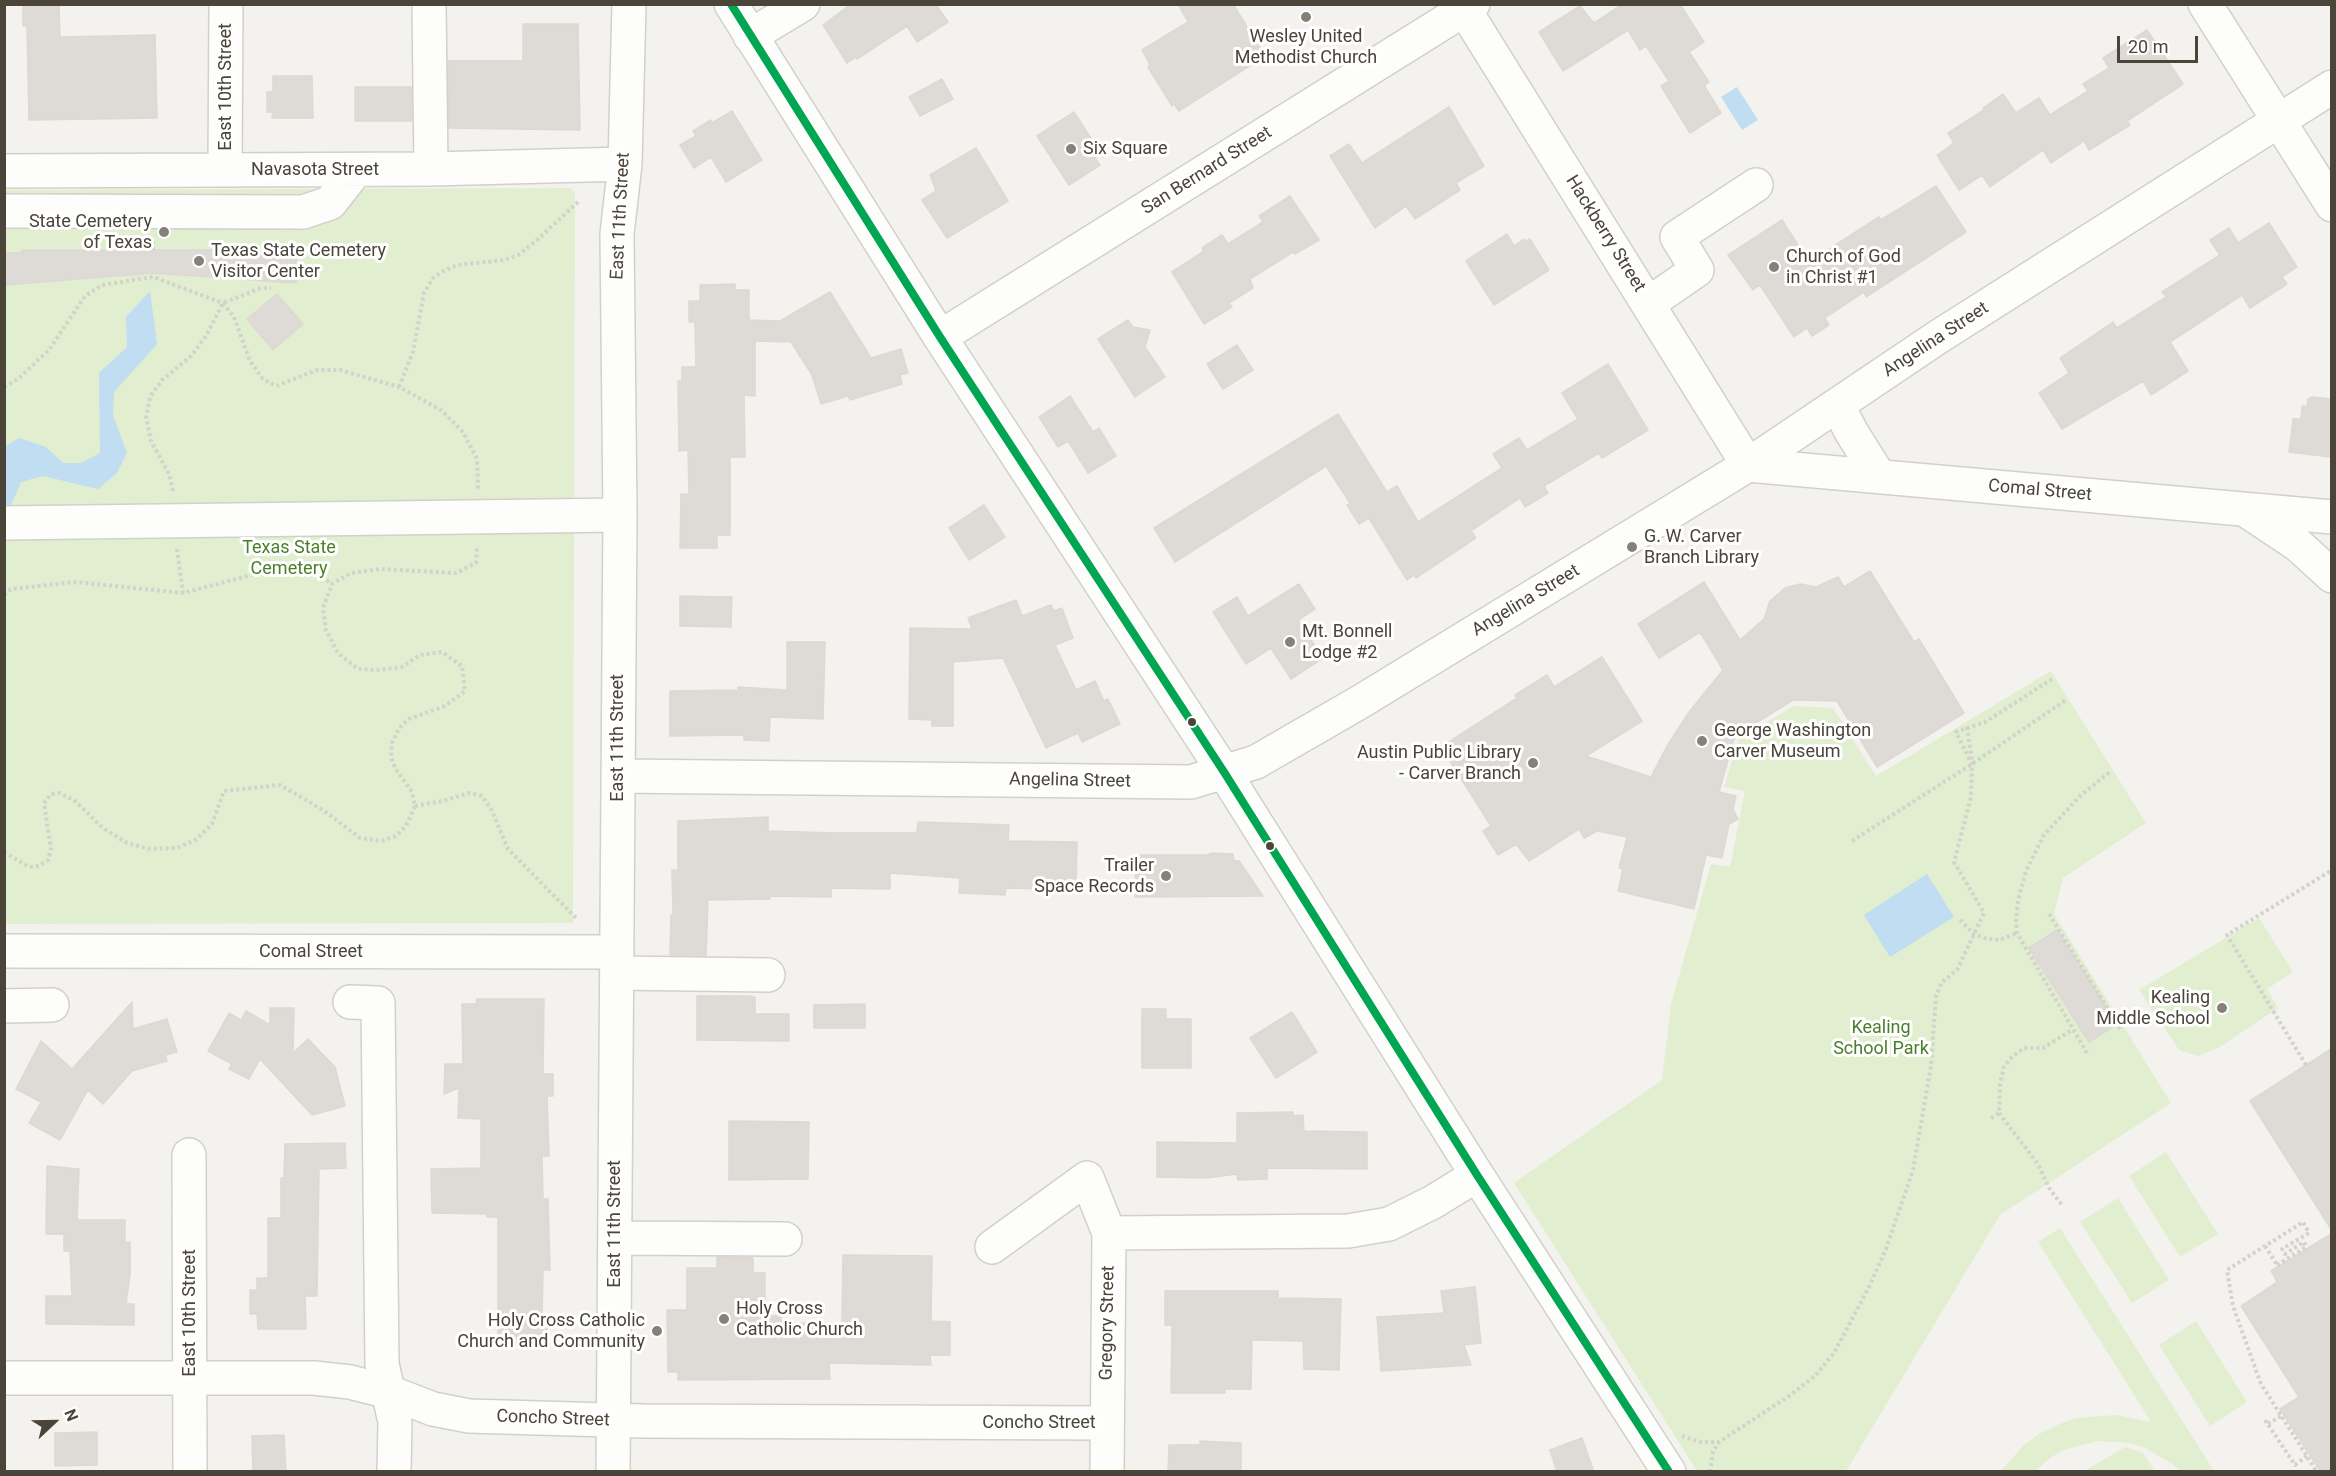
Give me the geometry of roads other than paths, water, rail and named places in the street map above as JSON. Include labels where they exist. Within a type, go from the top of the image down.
[{"type":"street","name":"East 10th Street","points":[[225,170],[226,4]]},
{"type":"street","points":[[429,4],[431,169]]},
{"type":"street","name":"East 11th Street","points":[[614,1472],[620,515],[616,234],[625,164],[628,4]]},
{"type":"street","points":[[731,4],[940,337],[1224,772],[1477,1175],[1670,1472]]},
{"type":"street","points":[[750,36],[803,4]]},
{"type":"street","points":[[2205,4],[2331,205]]},
{"type":"street","name":"Hackberry Street","points":[[1466,6],[1748,465]]},
{"type":"street","name":"San Bernard Street","points":[[940,337],[1466,6]]},
{"type":"street","name":"Angelina Street","points":[[618,776],[1191,782],[1256,762],[1360,702],[1748,465],[1938,337],[2331,87]]},
{"type":"street","name":"Navasota Street","points":[[4,171],[356,170],[625,164]]},
{"type":"street","points":[[4,211],[303,212],[330,203],[356,170]]},
{"type":"street","points":[[1648,303],[1697,270],[1677,237],[1756,184]]},
{"type":"street","points":[[1838,405],[1852,433],[1879,476]]},
{"type":"street","name":"Comal Street","points":[[1748,465],[2331,517]]},
{"type":"street","points":[[2246,510],[2298,545],[2331,576]]},
{"type":"street","points":[[4,523],[620,515]]},
{"type":"street","name":"Comal Street","points":[[4,951],[617,962],[768,975]]},
{"type":"street","points":[[351,1002],[378,1004],[382,1364],[395,1422],[394,1472]]},
{"type":"street","points":[[4,1006],[52,1005]]},
{"type":"street","name":"East 10th Street","points":[[189,1155],[190,1472]]},
{"type":"street","points":[[1109,1233],[1348,1231],[1389,1224],[1433,1202],[1477,1175]]},
{"type":"street","name":"Gregory Street","points":[[992,1247],[1087,1178],[1109,1233],[1107,1472]]},
{"type":"street","points":[[615,1238],[785,1239]]},
{"type":"street","name":"Concho Street","points":[[4,1378],[314,1378],[350,1382],[389,1392],[432,1409],[469,1416],[613,1420],[1106,1423]]},
{"type":"water","points":[[1737,87],[1758,120],[1742,130],[1721,97]]},
{"type":"water","points":[[150,291],[157,344],[114,392],[113,416],[127,453],[117,473],[98,489],[43,476],[21,482],[11,505],[5,507],[4,447],[19,438],[46,447],[63,463],[81,463],[100,453],[99,373],[127,347],[126,317]]},
{"type":"water","points":[[1927,874],[1954,917],[1890,957],[1864,915]]},
{"type":"place","name":"Wesley United Methodist Church","points":[[1306,17]]},
{"type":"place","name":"Six Square","points":[[1071,149]]},
{"type":"place","name":"State Cemetery of Texas","points":[[164,232]]},
{"type":"place","name":"Texas State Cemetery Visitor Center","points":[[199,261]]},
{"type":"place","name":"Church of God in Christ #1","points":[[1774,267]]},
{"type":"place","name":"G. W. Carver Branch Library","points":[[1632,547]]},
{"type":"place","name":"Mt. Bonnell Lodge #2","points":[[1290,642]]},
{"type":"place","name":"George Washington Carver Museum","points":[[1702,741]]},
{"type":"place","name":"Austin Public Library - Carver Branch","points":[[1533,763]]},
{"type":"place","name":"Trailer Space Records","points":[[1166,876]]},
{"type":"place","name":"Kealing Middle School","points":[[2222,1008]]},
{"type":"place","name":"Holy Cross Catholic Church","points":[[724,1319]]},
{"type":"place","name":"Holy Cross Catholic Church and Community","points":[[657,1331]]},
{"type":"park label","name":"Texas State Cemetery","points":[[289,558]]},
{"type":"park label","name":"Kealing School Park","points":[[1881,1038]]}]
